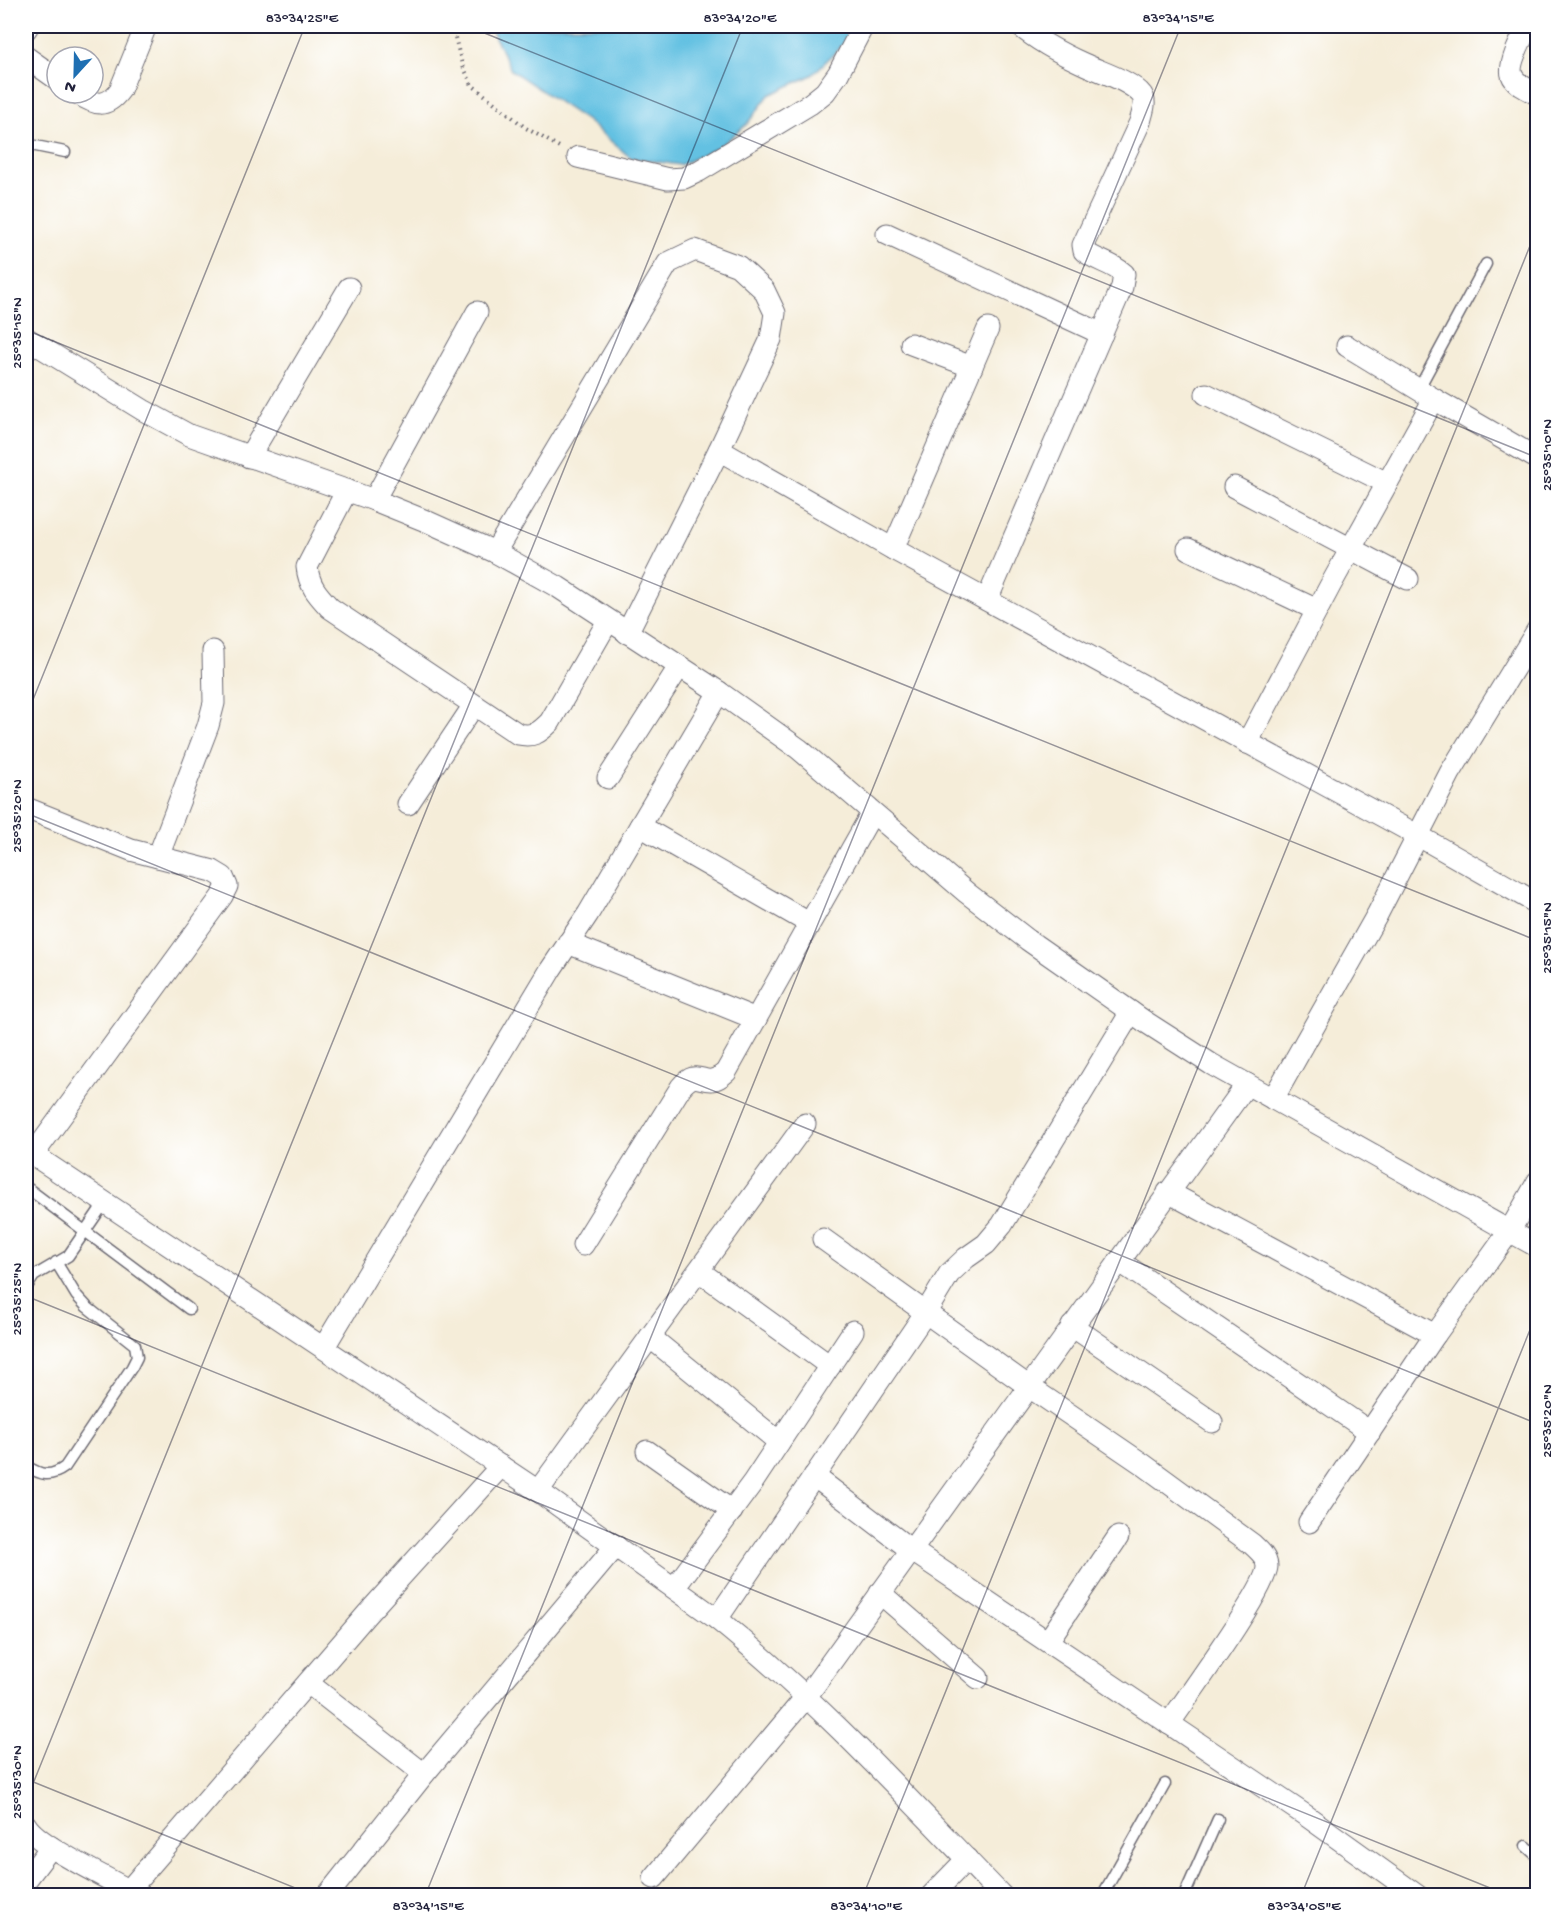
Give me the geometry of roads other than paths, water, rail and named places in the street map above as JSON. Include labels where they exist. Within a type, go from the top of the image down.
[{"type":"street","points":[[105,103],[114,99],[120,90],[146,26]]},
{"type":"street","points":[[578,157],[668,179],[684,177],[699,171],[810,104],[825,92],[838,74],[863,26]]},
{"type":"street","points":[[987,600],[1122,287],[1124,274],[1119,269],[1089,255],[1084,251],[1083,245],[1140,122],[1145,105],[1143,96],[1132,86],[1042,42],[1020,26]]},
{"type":"street","points":[[1528,26],[1512,64],[1512,75],[1518,83],[1538,95]]},
{"type":"street","points":[[26,57],[45,70]]},
{"type":"street","points":[[887,234],[1102,334]]},
{"type":"street","points":[[495,552],[668,263],[695,250],[738,266],[764,290],[775,313],[771,339],[719,450],[627,633]]},
{"type":"street","points":[[249,457],[349,288]]},
{"type":"street","points":[[374,500],[477,312]]},
{"type":"street","points":[[893,549],[988,329]]},
{"type":"street","points":[[26,338],[143,410],[189,435],[374,500],[495,552],[558,587],[720,692],[799,749],[966,893],[1028,940],[1131,1012],[1211,1064],[1538,1247]]},
{"type":"street","points":[[911,344],[972,367]]},
{"type":"street","points":[[1347,346],[1538,459]]},
{"type":"street","points":[[1206,394],[1387,483]]},
{"type":"street","points":[[1247,743],[1387,483],[1426,394]]},
{"type":"street","points":[[719,450],[893,549],[1417,835],[1538,904]]},
{"type":"street","points":[[1234,487],[1408,579]]},
{"type":"street","points":[[347,490],[307,567],[309,581],[316,594],[330,608],[518,734],[531,736],[540,732],[550,722],[608,621]]},
{"type":"street","points":[[1188,549],[1317,610]]},
{"type":"street","points":[[1274,1100],[1377,915],[1450,773],[1538,629]]},
{"type":"street","points":[[158,857],[208,726],[214,703],[213,651]]},
{"type":"street","points":[[608,778],[679,667]]},
{"type":"street","points":[[324,1347],[720,692]]},
{"type":"street","points":[[408,804],[474,705]]},
{"type":"street","points":[[26,808],[131,850],[213,871],[223,877],[227,886],[164,976],[29,1152],[538,1491],[717,1619],[806,1697],[1002,1896]]},
{"type":"street","points":[[583,1245],[681,1087],[687,1080],[696,1077],[711,1082],[718,1080],[726,1072],[872,813]]},
{"type":"street","points":[[640,826],[810,924]]},
{"type":"street","points":[[568,944],[756,1019]]},
{"type":"street","points":[[717,1619],[926,1312],[949,1274],[966,1257],[986,1244],[1002,1225],[1131,1012]]},
{"type":"street","points":[[654,1878],[806,1697],[1246,1084]]},
{"type":"street","points":[[538,1491],[805,1124]]},
{"type":"street","points":[[1309,1522],[1435,1335],[1509,1232],[1538,1182]]},
{"type":"street","points":[[1168,1192],[1435,1335]]},
{"type":"street","points":[[822,1239],[1028,1386],[1144,1465],[1252,1544],[1264,1556],[1267,1568],[1262,1583],[1169,1724]]},
{"type":"street","points":[[1119,1261],[1370,1432]]},
{"type":"street","points":[[699,1271],[830,1366]]},
{"type":"street","points":[[1072,1326],[1212,1422]]},
{"type":"street","points":[[675,1587],[753,1482],[853,1331]]},
{"type":"street","points":[[650,1337],[779,1442]]},
{"type":"street","points":[[647,1451],[732,1511]]},
{"type":"street","points":[[26,1824],[29,1831],[51,1847],[133,1893],[308,1683],[501,1466]]},
{"type":"street","points":[[814,1476],[911,1550],[1308,1817],[1418,1896]]},
{"type":"street","points":[[1048,1641],[1118,1537]]},
{"type":"street","points":[[327,1896],[424,1774],[616,1546]]},
{"type":"street","points":[[880,1593],[978,1678]]},
{"type":"street","points":[[308,1683],[424,1774]]},
{"type":"street","points":[[26,1880],[51,1847]]},
{"type":"street","points":[[931,1896],[967,1859]]},
{"type":"lane","points":[[26,144],[64,152]]},
{"type":"lane","points":[[1426,394],[1486,264]]},
{"type":"lane","points":[[26,1187],[189,1309]]},
{"type":"lane","points":[[26,1288],[30,1272],[68,1256],[105,1202]]},
{"type":"lane","points":[[26,1467],[42,1474],[55,1474],[65,1467],[137,1357],[135,1346],[75,1295],[56,1262]]},
{"type":"lane","points":[[1102,1896],[1165,1784]]},
{"type":"lane","points":[[1184,1896],[1218,1819]]},
{"type":"lane","points":[[1526,1846],[1538,1857]]},
{"type":"water","points":[[494,26],[857,26],[856,32],[812,75],[769,95],[747,124],[719,147],[680,165],[631,158],[587,121],[511,70],[492,31]]}]
